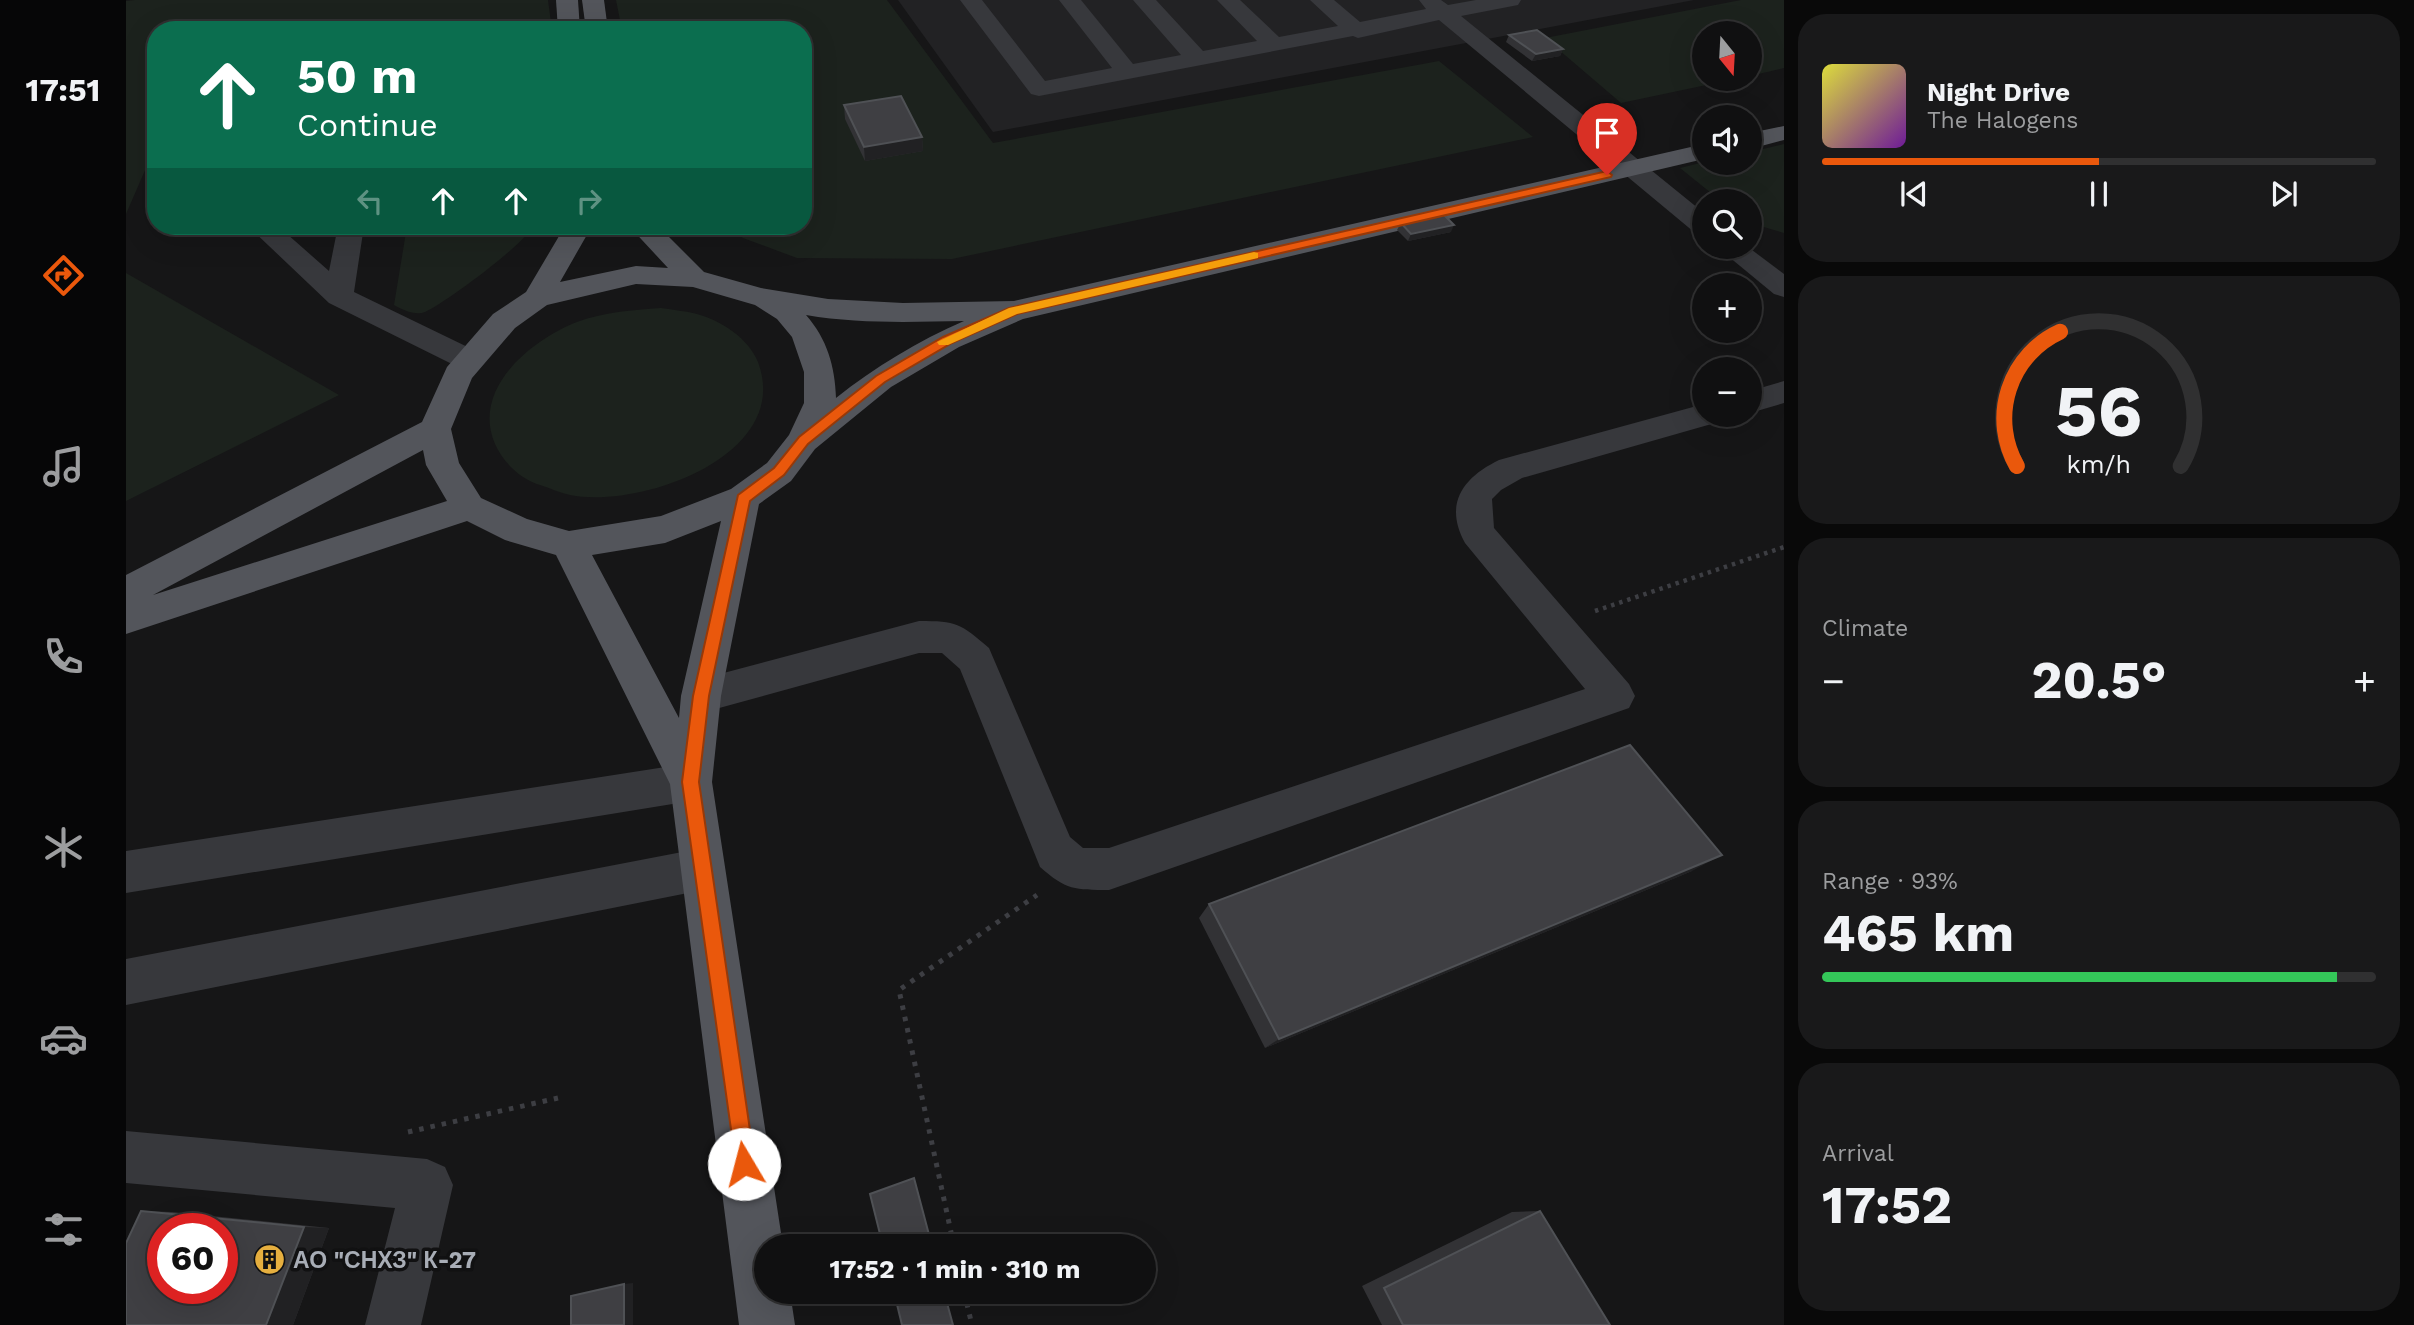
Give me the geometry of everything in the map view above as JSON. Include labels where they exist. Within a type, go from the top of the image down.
[{"type":"main road","points":[[566,0],[568,21]]},
{"type":"main road","points":[[593,0],[596,21]]},
{"type":"main road","points":[[1762,138],[1784,133]]},
{"type":"main road","points":[[1014,311],[891,313],[828,309],[759,296],[694,278],[636,275],[596,282],[537,298],[504,321],[469,360],[447,394],[435,429],[443,465],[469,507],[517,530],[569,545],[665,529],[743,499],[779,472],[803,441],[880,379],[947,340],[1014,311],[1692,155]]},
{"type":"main road","points":[[537,298],[573,235]]},
{"type":"main road","points":[[652,235],[694,278]]},
{"type":"main road","points":[[759,296],[787,312],[806,334],[820,372],[820,403],[803,441]]},
{"type":"main road","points":[[126,592],[435,429]]},
{"type":"main road","points":[[743,499],[701,696],[691,782],[767,1325]]},
{"type":"main road","points":[[126,619],[469,507]]},
{"type":"main road","points":[[569,545],[691,782]]},
{"type":"lane","points":[[971,0],[1039,89],[1358,31],[1435,6],[1510,0]]},
{"type":"lane","points":[[1070,0],[1128,73]]},
{"type":"lane","points":[[1144,0],[1198,60]]},
{"type":"lane","points":[[1228,0],[1275,46]]},
{"type":"lane","points":[[1321,0],[1358,31]]},
{"type":"lane","points":[[1435,6],[1692,216]]},
{"type":"lane","points":[[272,235],[339,296],[469,360]]},
{"type":"lane","points":[[339,296],[349,235]]},
{"type":"lane","points":[[1747,259],[1784,288]]},
{"type":"lane","points":[[1762,398],[1784,392]]},
{"type":"lane","points":[[701,696],[919,637],[950,637],[975,659],[1055,852],[1075,869],[1109,869],[1615,696],[1477,533],[1472,504],[1483,482],[1511,469],[1692,418]]},
{"type":"lane","points":[[126,872],[691,782]]},
{"type":"lane","points":[[126,982],[703,869]]},
{"type":"lane","points":[[126,1157],[427,1185],[393,1325]]},
{"type":"path","points":[[1554,624],[1784,547]]},
{"type":"path","points":[[951,1234],[899,990],[1075,869]]},
{"type":"path","points":[[967,1304],[972,1325]]},
{"type":"shaded area","points":[[548,0],[551,21],[147,21],[147,166],[126,214],[126,1]]},
{"type":"shaded area","points":[[616,0],[887,0],[993,143],[1439,61],[1533,137],[952,259],[797,258],[738,235],[812,235],[812,21],[620,21]]},
{"type":"shaded area","points":[[898,0],[1694,0],[993,132]]},
{"type":"shaded area","points":[[1741,0],[1784,0],[1784,68],[1762,73],[1762,21],[1692,21],[1692,88],[1621,103],[1545,38]]},
{"type":"shaded area","points":[[1784,144],[1784,233],[1762,227],[1762,189],[1706,189],[1680,168],[1692,165],[1692,175],[1762,175],[1762,149]]},
{"type":"shaded area","points":[[406,235],[526,235],[466,286],[425,312],[417,313],[394,305]]},
{"type":"shaded area","points":[[126,273],[339,395],[126,501]]},
{"type":"shaded area","points":[[661,308],[697,314],[716,321],[741,338],[754,353],[763,395],[753,424],[733,449],[704,469],[670,484],[634,493],[600,497],[562,493],[526,479],[513,469],[498,451],[490,424],[491,404],[498,386],[510,369],[541,341],[577,322],[608,314]]},
{"type":"building","points":[[1537,30],[1563,49],[1536,54],[1509,35]]},
{"type":"building","points":[[901,96],[922,137],[864,147],[844,105]]},
{"type":"building","points":[[1443,214],[1454,225],[1411,234],[1401,223]]},
{"type":"building","points":[[1630,745],[1722,855],[1279,1039],[1209,904]]},
{"type":"building","points":[[914,1178],[929,1234],[880,1234],[870,1194]]},
{"type":"building","points":[[141,1211],[161,1213],[147,1213],[147,1304],[238,1304],[238,1221],[304,1227],[266,1325],[126,1325],[126,1243]]},
{"type":"building","points":[[1540,1211],[1610,1325],[1403,1325],[1384,1288]]},
{"type":"building","points":[[624,1284],[624,1325],[571,1325],[571,1296]]},
{"type":"building","points":[[897,1304],[947,1304],[953,1325],[902,1325]]},
{"type":"slow traffic","points":[[943,342],[1014,311],[1254,256]]},
{"type":"place","name":"АО \"СНХЗ\" К-27","points":[[270,1260]]},
{"type":"route","points":[[744,1164],[691,782],[701,696],[743,499],[779,472],[803,441],[880,379],[947,340],[1014,311],[1607,175]]}]
